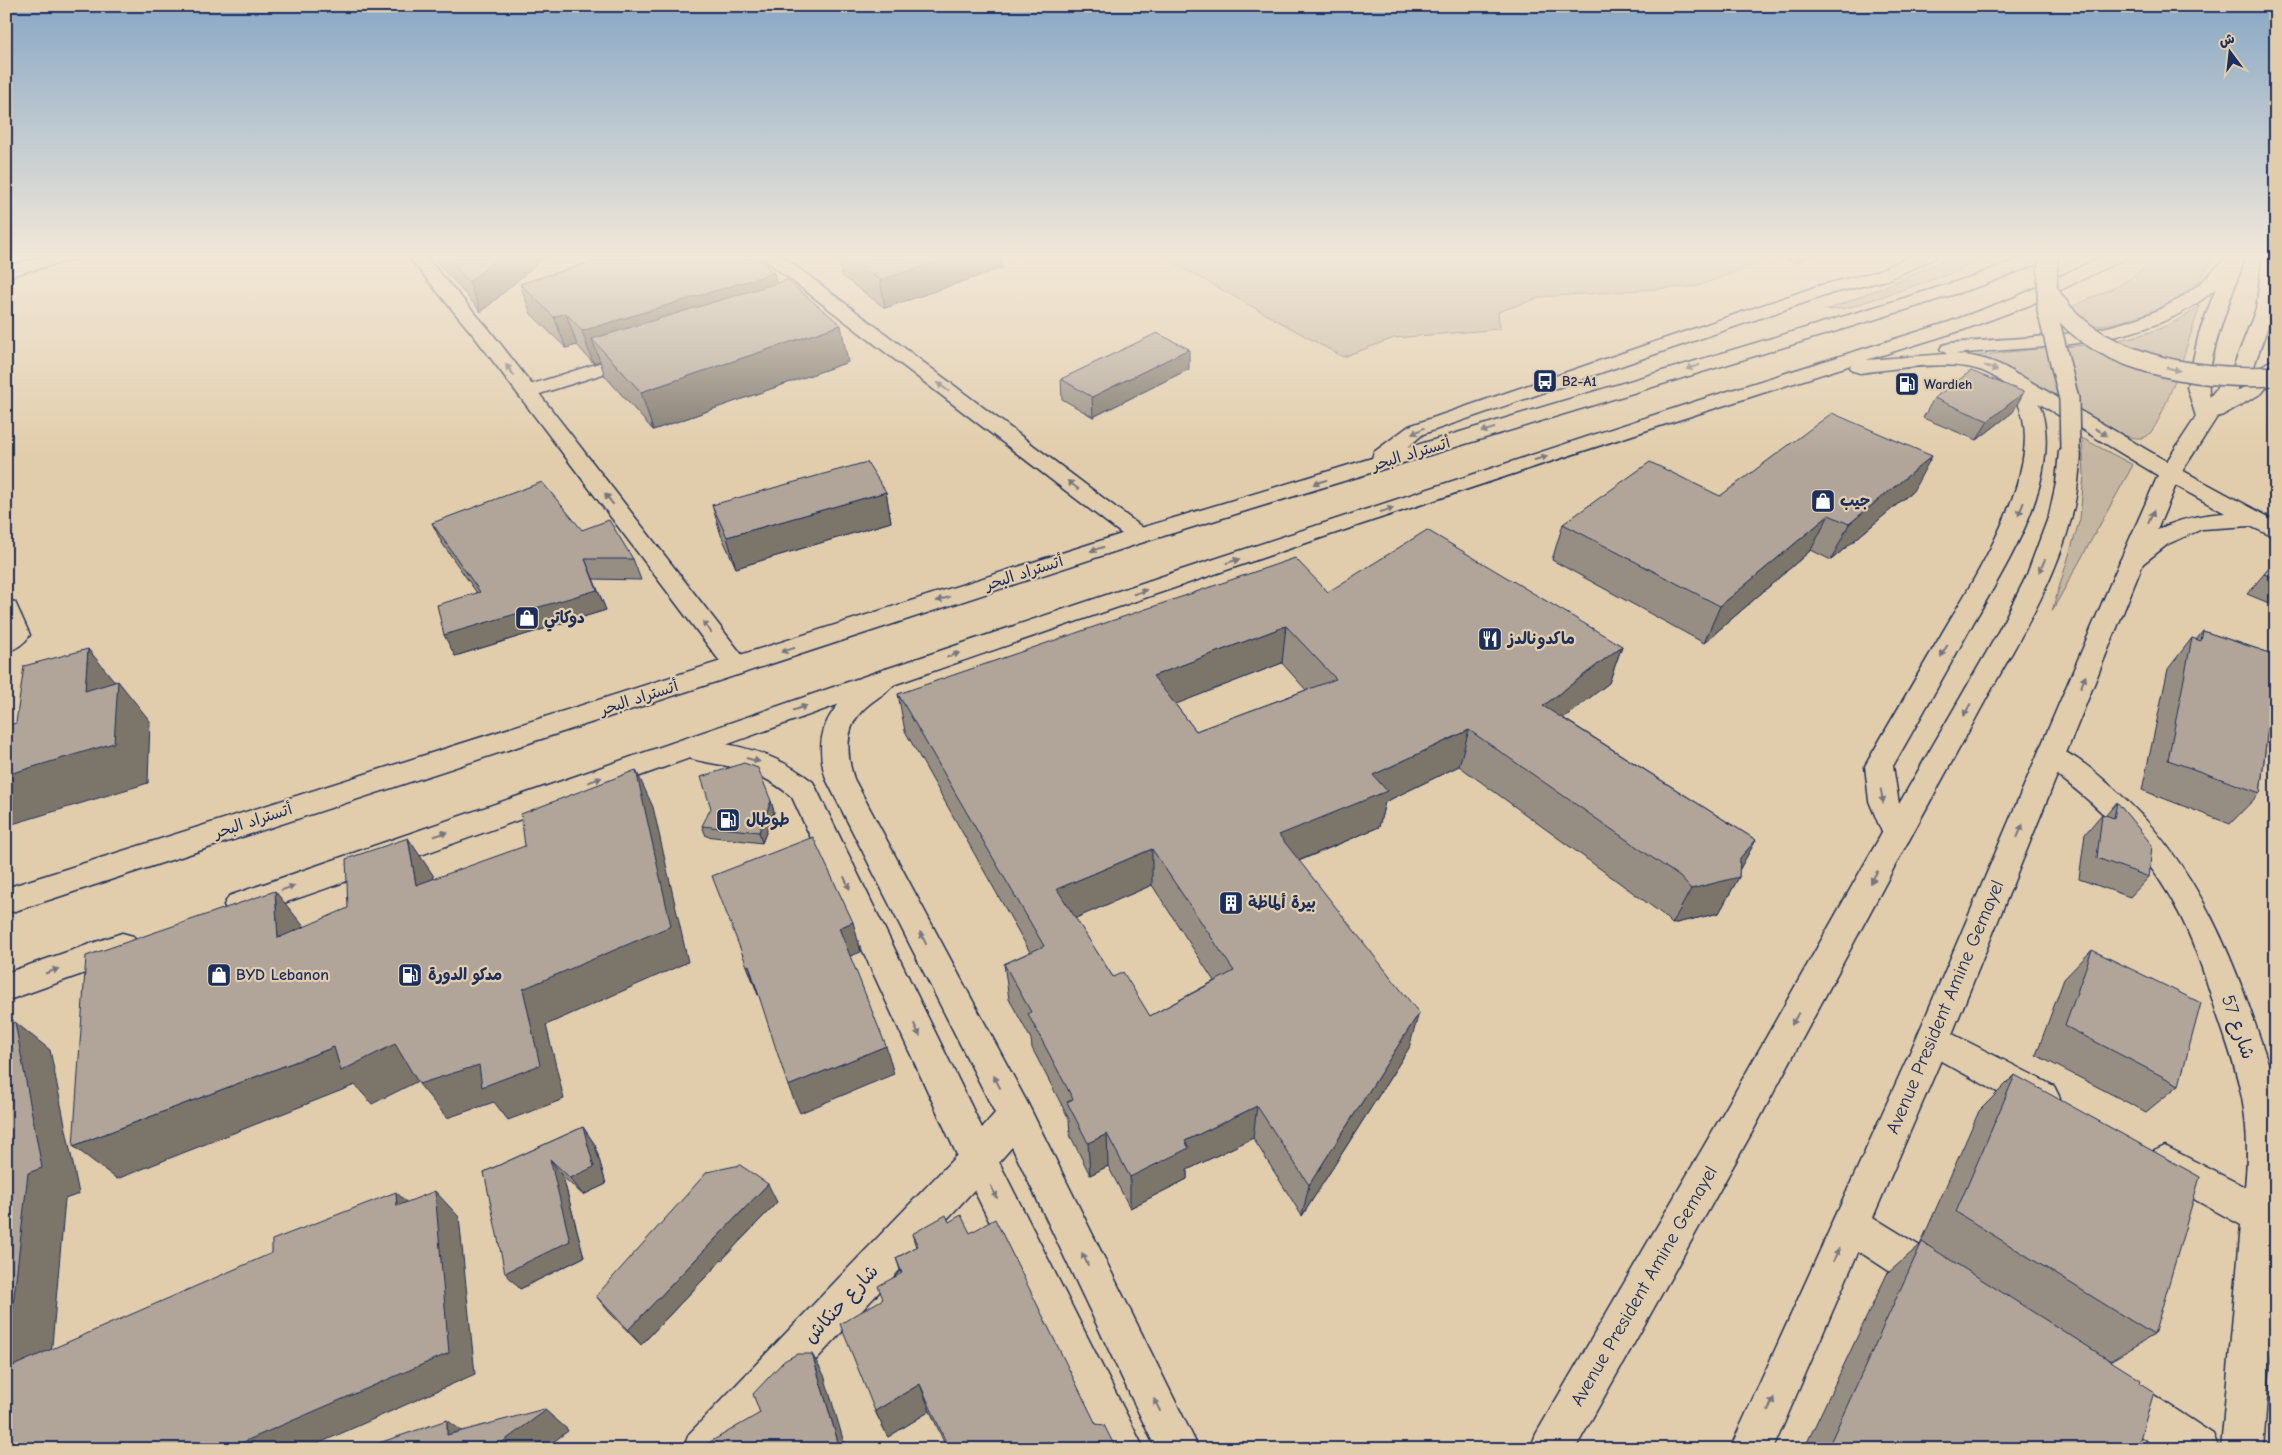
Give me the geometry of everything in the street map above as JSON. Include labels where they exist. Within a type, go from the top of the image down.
[{"type":"main road","points":[[473,323],[737,666]]},
{"type":"main road","points":[[846,323],[1139,536]]},
{"type":"main road","points":[[1366,468],[1416,430],[1728,323]]},
{"type":"main road","name":"أتستراد البحر","points":[[6,901],[1139,536],[1840,323]]},
{"type":"main road","points":[[212,915],[886,678],[1187,576],[1710,403],[1960,323]]},
{"type":"main road","name":"Avenue President Amine Gemayel","points":[[1551,1449],[1742,1115],[2012,629],[2042,565],[2060,518],[2070,476],[2069,399],[2050,323]]},
{"type":"main road","points":[[2075,323],[2089,335],[2134,357],[2163,366],[2215,377],[2252,378],[2276,376]]},
{"type":"main road","points":[[1710,403],[1856,368],[1937,351],[2021,343],[2100,332],[2138,323]]},
{"type":"main road","points":[[2213,323],[2197,386],[2206,417],[2255,389],[2265,373],[2276,365]]},
{"type":"main road","name":"Avenue President Amine Gemayel","points":[[1751,1449],[1933,1039],[2170,473],[2206,417],[2244,366],[2261,323]]},
{"type":"main road","points":[[527,392],[658,351]]},
{"type":"main road","points":[[1856,368],[1934,361],[1964,361],[1991,367],[2170,473],[2265,518],[2276,531]]},
{"type":"main road","points":[[1897,834],[1880,796],[1879,766],[2004,547],[2025,500],[2030,481],[2035,432],[2034,412],[2029,397],[2014,380]]},
{"type":"main road","points":[[2132,561],[2149,545],[2178,528],[2229,518],[2265,518]]},
{"type":"main road","points":[[6,608],[16,635],[6,643]]},
{"type":"main road","points":[[886,678],[851,705],[841,721],[835,740],[834,760],[844,787],[1015,1116],[1178,1449]]},
{"type":"main road","points":[[688,748],[738,756],[765,763],[789,777],[803,790],[978,1159],[1123,1449]]},
{"type":"main road","name":"شارع 57","points":[[2052,757],[2073,771],[2114,805],[2131,822],[2155,848],[2192,907],[2212,952],[2258,1090],[2266,1135],[2261,1216],[2266,1284],[2242,1449]]},
{"type":"main road","points":[[6,987],[147,938]]},
{"type":"main road","points":[[1933,1039],[2071,1114]]},
{"type":"main road","name":"شارع حنكاش","points":[[704,1449],[978,1159],[1015,1116]]},
{"type":"main road","points":[[2140,1151],[2261,1216]]},
{"type":"main road","points":[[1850,1224],[1966,1299]]},
{"type":"main road","points":[[2082,1374],[2198,1449]]},
{"type":"shaded area","points":[[1282,323],[1499,323],[1500,329],[1394,338],[1343,357]]},
{"type":"shaded area","points":[[2085,323],[2111,323],[2090,327]]},
{"type":"shaded area","points":[[2172,323],[2194,323],[2161,414],[2154,428],[2147,436],[2140,438],[2132,438],[2118,433],[1988,361],[1970,357],[2096,344],[2142,335]]},
{"type":"shaded area","points":[[2082,438],[2133,465],[2052,611],[2080,519],[2084,475]]},
{"type":"building","points":[[575,323],[609,323],[582,331]]},
{"type":"building","points":[[645,323],[838,323],[841,325],[641,392],[592,339]]},
{"type":"building","points":[[1157,333],[1189,349],[1092,397],[1061,379]]},
{"type":"building","points":[[1971,371],[2024,392],[1988,421],[1934,398]]},
{"type":"building","points":[[1832,413],[1932,456],[1849,524],[1829,515],[1720,606],[1563,524],[1650,462],[1720,496]]},
{"type":"building","points":[[867,462],[886,492],[727,537],[712,505]]},
{"type":"building","points":[[542,482],[582,530],[609,520],[633,559],[585,559],[597,590],[444,635],[437,605],[480,592],[432,523]]},
{"type":"building","points":[[1427,530],[1622,646],[1543,706],[1756,840],[1740,858],[1739,877],[1691,889],[1680,877],[1469,730],[1373,775],[1387,791],[1279,835],[1419,1013],[1309,1185],[1257,1106],[1185,1141],[1189,1148],[1130,1177],[1107,1134],[1088,1143],[1067,1102],[1073,1099],[1028,1014],[1031,1012],[1004,964],[1044,946],[898,694],[1295,558],[1328,592]],"holes":[[[1286,626],[1336,679],[1196,731],[1153,676]],[[1152,849],[1234,971],[1150,1016],[1123,972],[1113,977],[1057,889]]]},
{"type":"building","points":[[2276,561],[2276,579],[2264,574]]},
{"type":"building","points":[[2203,631],[2276,655],[2260,793],[2168,760],[2192,638],[2201,641]]},
{"type":"building","points":[[88,649],[85,691],[118,681],[114,743],[6,775],[6,726],[16,723],[24,666]]},
{"type":"building","points":[[744,763],[758,768],[771,801],[759,832],[702,826],[711,808],[701,777]]},
{"type":"building","points":[[636,770],[671,926],[523,989],[540,1065],[482,1087],[479,1065],[419,1084],[395,1044],[341,1071],[334,1047],[73,1146],[86,956],[275,891],[278,938],[348,908],[346,859],[408,838],[416,885],[525,846],[521,814]]},
{"type":"building","points":[[2117,802],[2152,845],[2149,877],[2097,858],[2102,814],[2114,818]]},
{"type":"building","points":[[813,837],[853,922],[839,928],[886,1046],[788,1086],[749,965],[747,966],[712,876]]},
{"type":"building","points":[[2092,950],[2201,1003],[2179,1085],[2065,1026]]},
{"type":"building","points":[[15,1022],[42,1168],[28,1173],[6,1367],[6,1026]]},
{"type":"building","points":[[2015,1075],[2200,1177],[2154,1335],[1956,1212]]},
{"type":"building","points":[[583,1127],[594,1167],[570,1178],[550,1159],[570,1241],[505,1273],[484,1172]]},
{"type":"building","points":[[740,1165],[768,1184],[628,1330],[596,1296],[707,1172]]},
{"type":"building","points":[[435,1191],[449,1353],[227,1449],[6,1449],[6,1369],[272,1253],[272,1240],[396,1192],[397,1206]]},
{"type":"building","points":[[946,1215],[949,1222],[961,1215],[970,1233],[995,1219],[1096,1424],[1104,1425],[1116,1449],[949,1449],[920,1384],[875,1411],[840,1324],[883,1299],[878,1286],[902,1273],[896,1258],[918,1246],[912,1234]]},
{"type":"building","points":[[1922,1242],[2141,1380],[2140,1383],[2154,1392],[2137,1449],[1838,1449],[1830,1443]]},
{"type":"building","points":[[797,1354],[812,1354],[840,1449],[698,1449],[760,1413],[753,1394],[784,1361]]},
{"type":"building","points":[[544,1409],[545,1411],[493,1449],[361,1449],[447,1420],[447,1435]]},
{"type":"place","name":"B2-A1","points":[[1545,381]]},
{"type":"place","name":"Wardieh","points":[[1907,384]]},
{"type":"place","name":"جيب","points":[[1823,501]]},
{"type":"place","name":"دوكاتي","points":[[527,618]]},
{"type":"place","name":"ماكدونالدز","points":[[1490,639]]},
{"type":"place","name":"طوطال","points":[[728,820]]},
{"type":"place","name":"بيرة ألماظة","points":[[1231,903]]},
{"type":"place","name":"BYD Lebanon","points":[[219,975]]},
{"type":"place","name":"مدكو الدورة","points":[[410,975]]}]
